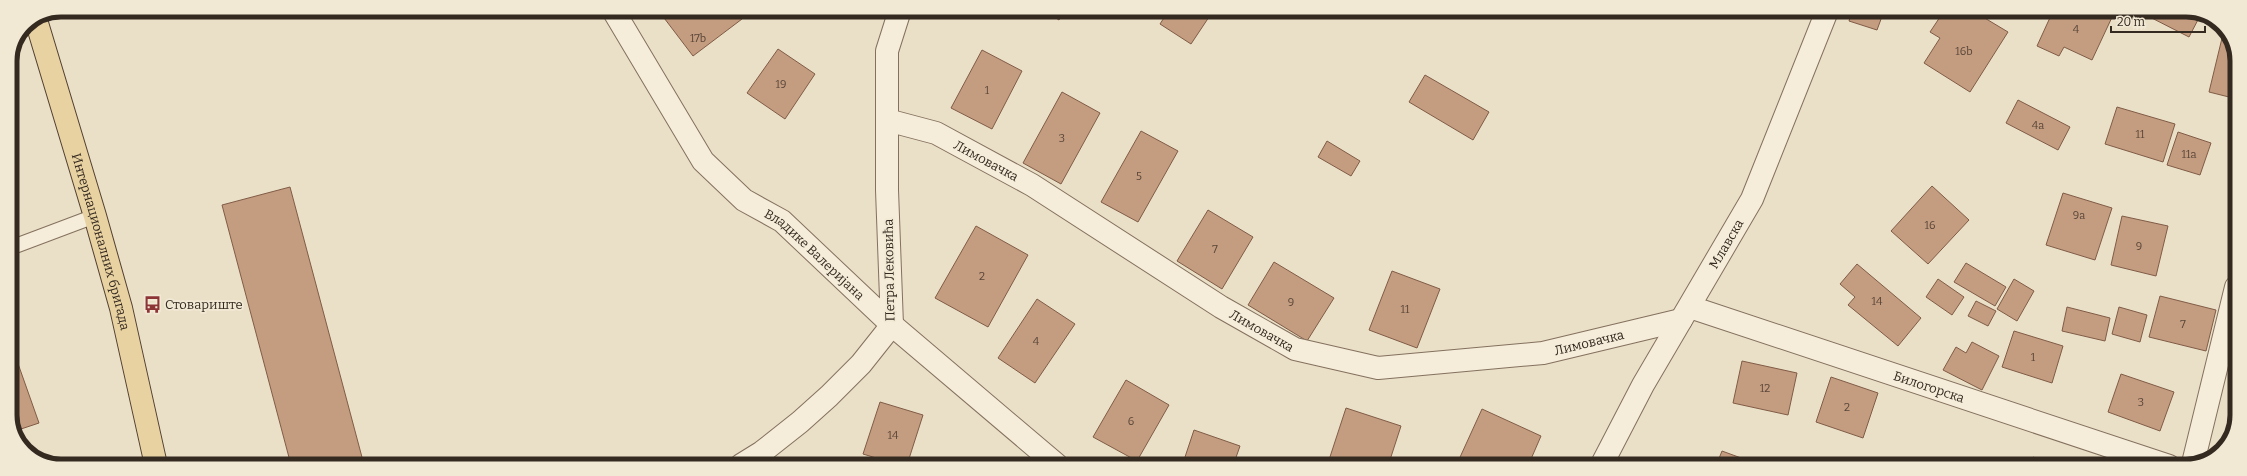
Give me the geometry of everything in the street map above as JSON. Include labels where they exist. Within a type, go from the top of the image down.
[{"type":"main road","name":"Интернационалних бригада","points":[[37,24],[95,216],[135,365],[155,459]]},
{"type":"street","name":"Владике Валеријана","points":[[617,17],[703,161],[744,200],[782,221],[892,324],[1049,459]]},
{"type":"street","name":"Петра Лековића","points":[[751,459],[800,422],[829,396],[861,364],[892,324],[887,190],[888,52],[898,17]]},
{"type":"street","name":"Млавска","points":[[1605,459],[1643,385],[1752,199],[1825,17]]},
{"type":"street","name":"Лимовачка","points":[[887,120],[936,134],[1032,185],[1221,307],[1294,349],[1378,368],[1543,353],[1686,313]]},
{"type":"street","points":[[2194,458],[2230,312]]},
{"type":"street","name":"Билогорска","points":[[1686,313],[2147,459]]},
{"type":"lane","points":[[17,245],[95,216]]},
{"type":"building","points":[[663,17],[741,17],[742,19],[693,56]]},
{"type":"building","points":[[1164,17],[1209,17],[1191,44],[1160,24]]},
{"type":"building","points":[[1850,17],[1882,17],[1877,30],[1849,21]]},
{"type":"building","points":[[1940,17],[1983,17],[2008,32],[1970,92],[1924,63],[1940,38],[1930,32]]},
{"type":"building","points":[[2050,17],[2112,17],[2092,60],[2064,47],[2059,56],[2037,46]]},
{"type":"building","points":[[2150,17],[2186,17],[2198,19],[2189,37]]},
{"type":"building","points":[[2222,37],[2227,44],[2230,58],[2230,97],[2209,92]]},
{"type":"building","points":[[778,49],[815,74],[785,119],[747,93]]},
{"type":"building","points":[[982,50],[1022,71],[992,129],[951,108]]},
{"type":"building","points":[[1425,75],[1489,112],[1473,140],[1409,102]]},
{"type":"building","points":[[1062,92],[1100,113],[1061,184],[1023,163]]},
{"type":"building","points":[[2018,100],[2070,127],[2058,150],[2006,123]]},
{"type":"building","points":[[2117,107],[2175,124],[2163,162],[2105,144]]},
{"type":"building","points":[[1141,131],[1178,151],[1138,222],[1101,202]]},
{"type":"building","points":[[2178,132],[2211,143],[2200,175],[2167,165]]},
{"type":"building","points":[[1327,141],[1360,161],[1351,176],[1318,157]]},
{"type":"building","points":[[1932,186],[1969,220],[1928,264],[1891,231]]},
{"type":"building","points":[[290,187],[362,459],[289,459],[222,205]]},
{"type":"building","points":[[2063,193],[2112,208],[2095,260],[2046,245]]},
{"type":"building","points":[[1208,210],[1253,237],[1222,289],[1177,261]]},
{"type":"building","points":[[2122,216],[2168,226],[2156,276],[2111,265]]},
{"type":"building","points":[[976,226],[1028,255],[988,327],[935,298]]},
{"type":"building","points":[[1274,262],[1334,298],[1307,341],[1248,305]]},
{"type":"building","points":[[1966,263],[2006,287],[1995,306],[1954,282]]},
{"type":"building","points":[[1857,264],[1921,318],[1898,346],[1848,305],[1855,297],[1840,284]]},
{"type":"building","points":[[1392,271],[1440,289],[1417,348],[1369,330]]},
{"type":"building","points":[[1938,279],[1964,297],[1952,315],[1926,297]]},
{"type":"building","points":[[2014,279],[2034,291],[2017,321],[1997,309]]},
{"type":"building","points":[[2160,296],[2216,310],[2206,351],[2149,337]]},
{"type":"building","points":[[1037,299],[1075,324],[1035,383],[998,358]]},
{"type":"building","points":[[1976,301],[1996,311],[1988,326],[1968,316]]},
{"type":"building","points":[[2067,307],[2110,318],[2105,341],[2062,331]]},
{"type":"building","points":[[2119,307],[2147,315],[2140,342],[2112,334]]},
{"type":"building","points":[[2014,331],[2063,346],[2052,383],[2002,367]]},
{"type":"building","points":[[1972,342],[1999,356],[1982,390],[1943,370],[1956,347],[1966,353]]},
{"type":"building","points":[[17,361],[39,423],[19,430],[17,418]]},
{"type":"building","points":[[1742,361],[1797,373],[1788,415],[1733,403]]},
{"type":"building","points":[[2121,374],[2174,392],[2160,431],[2108,412]]},
{"type":"building","points":[[1831,377],[1878,393],[1863,438],[1816,422]]},
{"type":"building","points":[[1126,380],[1169,405],[1138,459],[1133,459],[1093,437]]},
{"type":"building","points":[[880,402],[923,415],[909,459],[879,459],[863,454]]},
{"type":"building","points":[[1346,408],[1401,426],[1390,459],[1329,459]]},
{"type":"building","points":[[1482,409],[1541,436],[1531,459],[1459,459]]},
{"type":"building","points":[[1194,430],[1240,446],[1235,459],[1184,459]]},
{"type":"building","points":[[1722,451],[1744,459],[1719,459]]},
{"type":"place","name":"Стовариште","points":[[152,304]]}]
